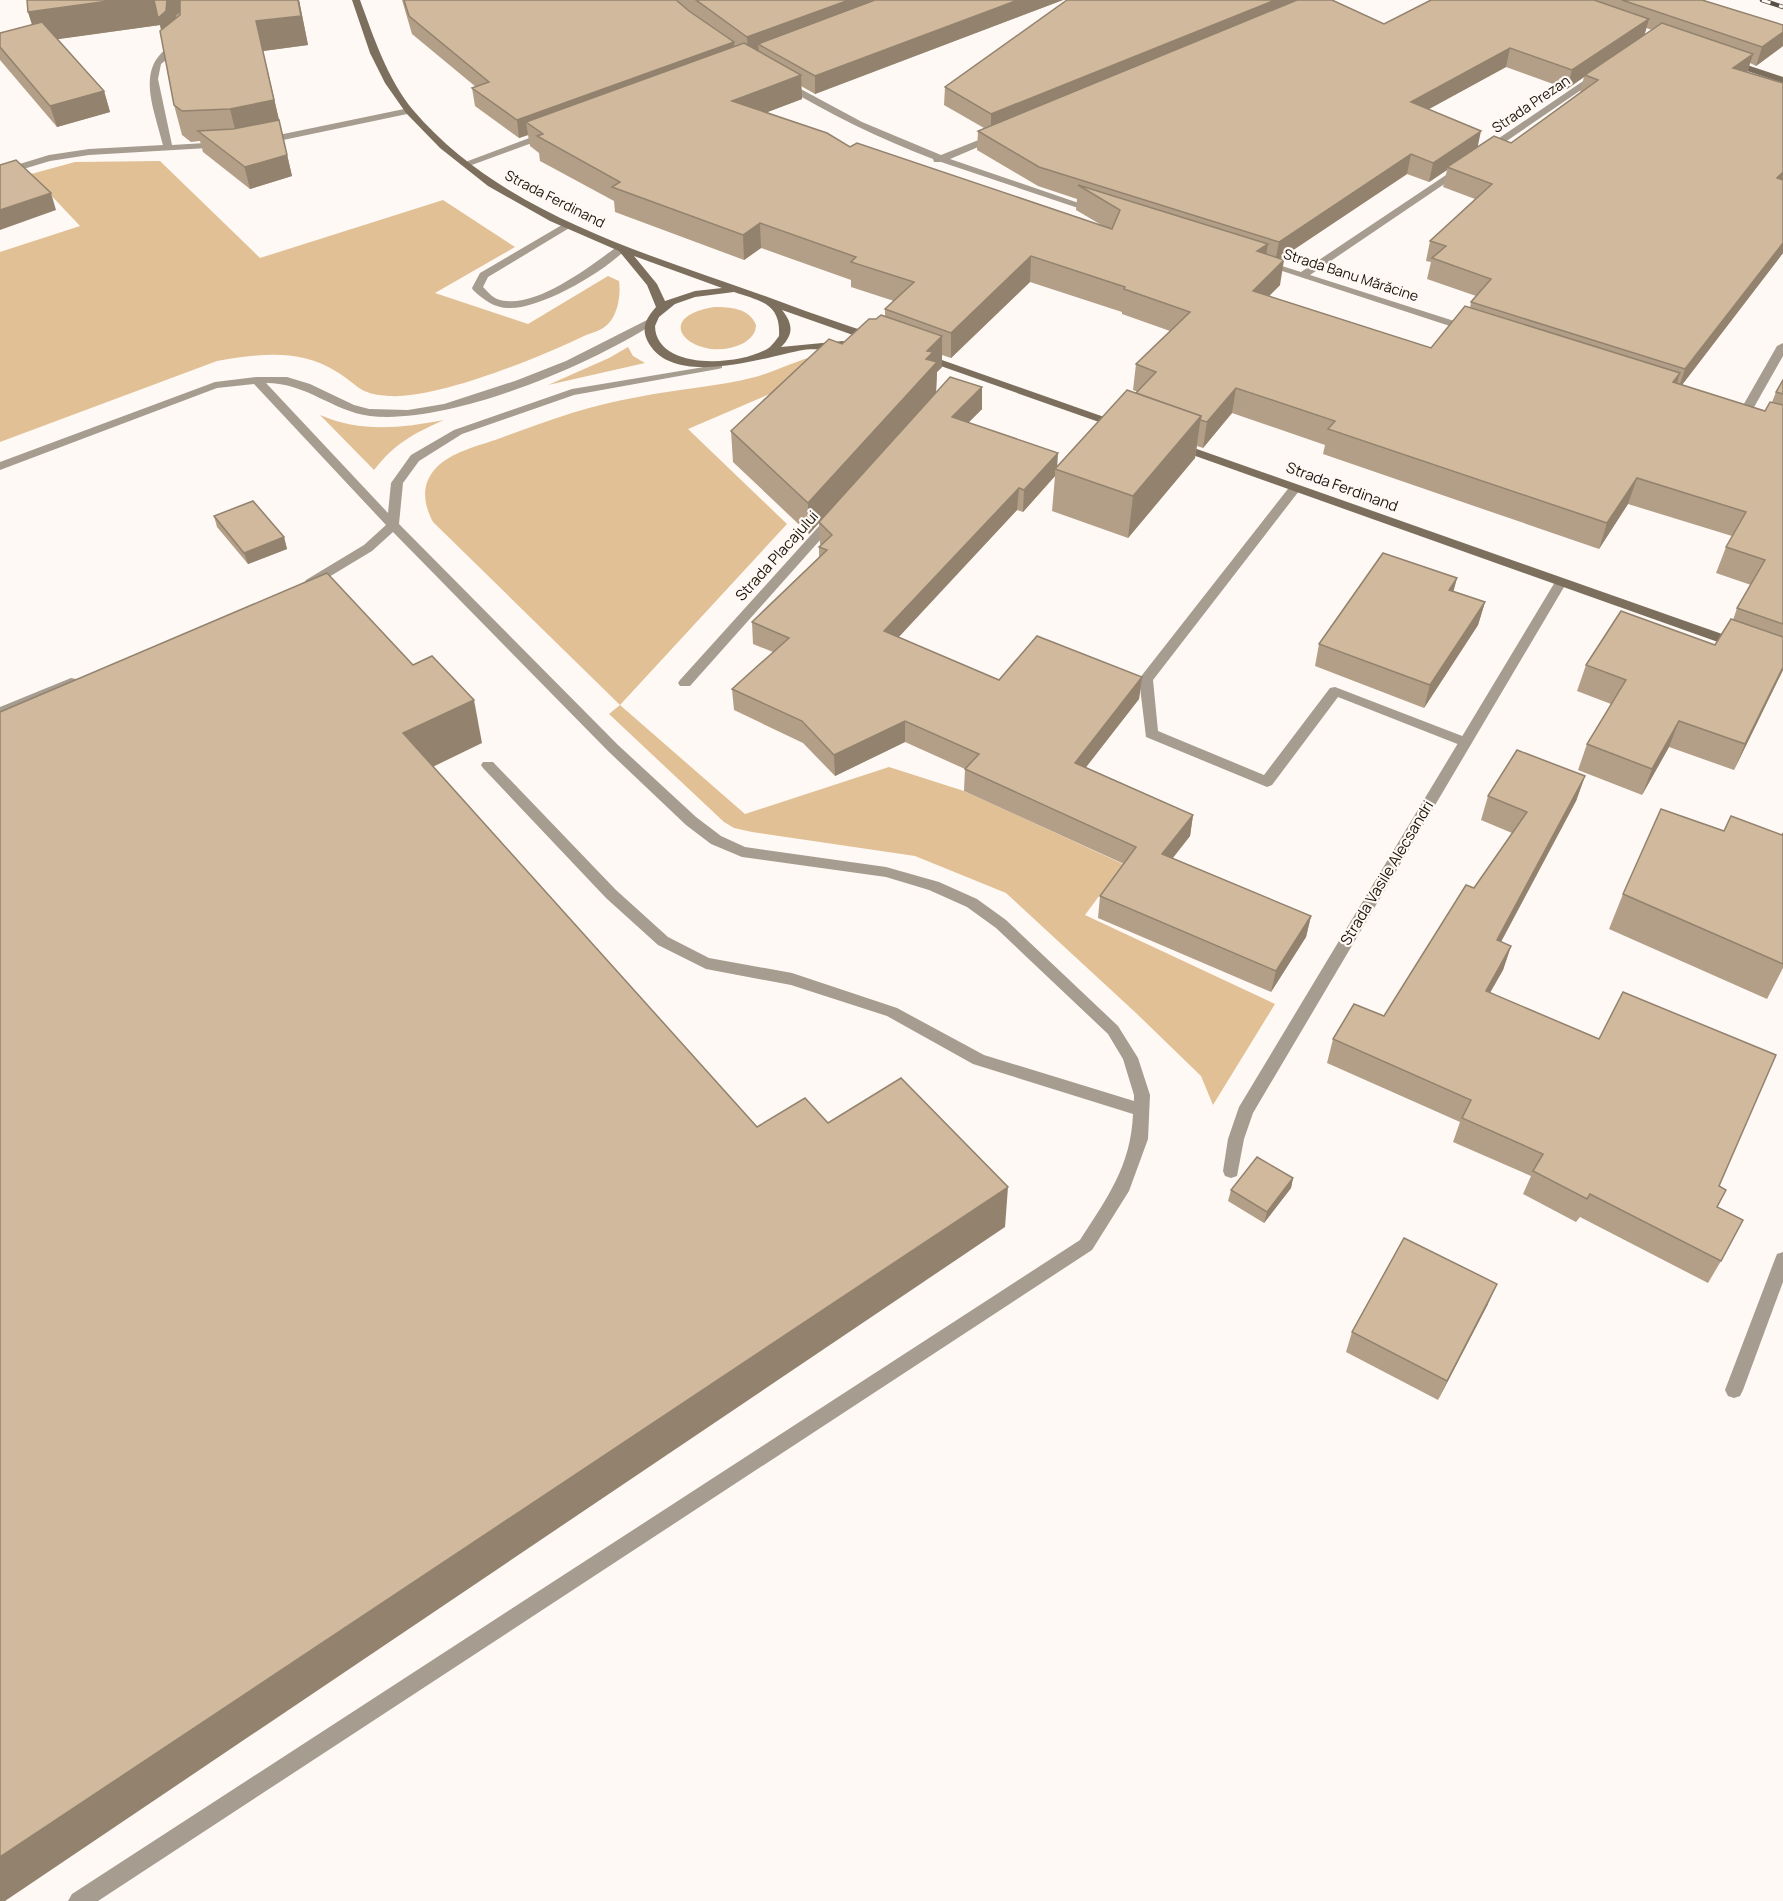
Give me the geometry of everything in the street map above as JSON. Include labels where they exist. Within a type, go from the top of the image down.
[{"type":"street","name":"Strada Ferdinand","points":[[356,0],[375,53],[390,82],[410,111],[442,146],[465,164],[520,201],[567,225],[737,291],[762,297],[782,312],[787,322],[786,334],[779,345],[752,360],[718,366],[679,361],[664,353],[653,344],[649,333],[651,321],[662,309],[676,299],[695,293],[737,291]]},
{"type":"street","points":[[168,147],[153,79],[157,63],[182,43],[180,32]]},
{"type":"street","points":[[1719,58],[1783,80]]},
{"type":"street","name":"Strada Prezan","points":[[1302,275],[1612,66]]},
{"type":"street","points":[[775,78],[846,119],[939,160],[1108,215]]},
{"type":"street","points":[[250,143],[410,111]]},
{"type":"street","points":[[465,164],[563,128]]},
{"type":"street","points":[[939,160],[1001,134]]},
{"type":"street","points":[[0,172],[49,158],[79,153],[238,145]]},
{"type":"street","points":[[567,225],[484,275],[477,288],[482,295],[506,305],[530,303],[566,285],[622,248]]},
{"type":"street","name":"Strada Ferdinand","points":[[622,248],[652,284],[662,309]]},
{"type":"street","name":"Strada Banu Mărăcine","points":[[1257,261],[1483,333]]},
{"type":"street","name":"Strada Ferdinand","points":[[766,354],[809,346],[889,344],[772,303]]},
{"type":"street","points":[[0,466],[215,385],[257,380],[297,383],[349,408],[398,415],[455,406],[560,368],[651,321]]},
{"type":"street","points":[[1742,416],[1783,346]]},
{"type":"street","points":[[910,352],[961,375],[1134,431]]},
{"type":"street","points":[[294,590],[315,581],[368,548],[393,525],[397,483],[415,458],[458,432],[572,392],[718,366]]},
{"type":"street","points":[[79,1901],[1086,1245],[1123,1186],[1140,1139],[1142,1095],[1130,1058],[1113,1029],[1001,924],[972,903],[924,883],[886,872],[742,852],[716,840],[691,822],[613,748],[393,525],[257,380]]},
{"type":"street","name":"Strada Ferdinand","points":[[1168,443],[1749,649]]},
{"type":"street","points":[[1295,488],[1146,679],[1151,734],[1267,782],[1335,691],[1465,742]]},
{"type":"street","name":"Strada Placajului","points":[[685,683],[845,505]]},
{"type":"street","name":"Strada Vasile Alecsandri","points":[[1231,1171],[1236,1139],[1245,1112],[1561,582]]},
{"type":"street","points":[[0,712],[86,676]]},
{"type":"street","points":[[488,765],[611,894],[663,940],[706,963],[792,979],[892,1012],[979,1060],[1141,1110]]},
{"type":"street","points":[[1734,1390],[1783,1259]]},
{"type":"shaded area","points":[[160,161],[260,258],[443,200],[515,247],[435,293],[528,324],[608,276],[619,281],[620,292],[616,309],[608,324],[597,331],[488,375],[434,391],[410,395],[379,395],[365,391],[323,364],[308,359],[278,355],[247,356],[217,361],[0,442],[0,252],[80,226],[31,174],[75,162]]},
{"type":"shaded area","points":[[714,307],[732,308],[749,315],[756,325],[753,335],[744,343],[727,349],[710,349],[696,345],[686,338],[681,330],[683,321],[693,313]]},
{"type":"shaded area","points":[[628,347],[633,356],[645,363],[548,385],[609,358]]},
{"type":"shaded area","points":[[819,355],[821,372],[688,429],[787,524],[620,705],[433,522],[427,508],[425,494],[431,474],[442,462],[457,454],[567,415],[620,400],[711,386],[763,375]]},
{"type":"shaded area","points":[[320,415],[335,421],[366,427],[397,427],[444,420],[405,440],[374,470]]},
{"type":"shaded area","points":[[620,705],[745,814],[889,767],[964,791],[1123,864],[1085,915],[1275,1004],[1213,1105],[1201,1076],[1006,893],[915,856],[734,828],[724,822],[609,714]]},
{"type":"building","points":[[27,0],[116,0],[28,12]]},
{"type":"building","points":[[154,0],[167,0],[166,11],[158,18]]},
{"type":"building","points":[[180,0],[298,0],[301,16],[256,21],[274,100],[230,109],[182,111],[174,105],[160,31],[180,15]]},
{"type":"building","points":[[404,0],[676,0],[734,42],[517,120],[472,88],[489,82],[409,16]]},
{"type":"building","points":[[696,0],[849,0],[747,37]]},
{"type":"building","points":[[875,0],[1018,0],[815,76],[758,44]]},
{"type":"building","points":[[1067,0],[1275,0],[991,114],[945,87]]},
{"type":"building","points":[[1297,0],[1332,0],[1384,24],[1431,0],[1594,0],[1649,19],[1572,70],[1510,48],[1411,102],[1481,131],[1433,163],[1411,154],[1279,242],[1039,167],[978,131]]},
{"type":"building","points":[[1622,0],[1702,0],[1783,25],[1783,32],[1762,47]]},
{"type":"building","points":[[42,22],[104,91],[50,106],[0,47],[0,33]]},
{"type":"building","points":[[1662,23],[1753,54],[1733,68],[1783,83],[1783,172],[1777,178],[1783,180],[1783,243],[1685,369],[1471,302],[1491,279],[1432,258],[1446,246],[1430,241],[1492,184],[1447,167],[1494,136],[1511,143],[1598,80],[1585,75]]},
{"type":"building","points":[[744,43],[801,75],[732,101],[827,133],[850,147],[857,143],[1112,229],[1120,210],[1078,185],[1268,244],[1257,251],[1284,260],[1253,291],[1431,348],[1465,306],[1680,373],[1673,382],[1765,411],[1770,402],[1783,405],[1783,624],[1737,608],[1765,560],[1726,547],[1746,512],[1637,478],[1607,523],[1328,429],[1335,421],[1236,388],[1207,422],[1200,420],[1201,416],[1136,393],[1156,372],[1136,364],[1190,312],[1124,289],[1125,287],[1031,256],[951,333],[885,309],[914,282],[851,262],[856,257],[760,223],[743,235],[612,187],[620,182],[537,136],[543,134],[526,122]]},
{"type":"building","points":[[279,120],[287,155],[245,167],[198,131],[233,129]]},
{"type":"building","points":[[16,160],[51,193],[0,210],[0,165]]},
{"type":"building","points":[[881,315],[942,336],[927,351],[933,352],[926,359],[937,362],[808,503],[731,431],[829,339],[842,344],[869,319],[876,319]]},
{"type":"building","points":[[950,377],[982,387],[952,417],[1058,453],[1024,490],[1019,488],[884,631],[999,680],[1037,636],[1142,677],[1075,763],[1193,815],[1162,854],[1311,916],[1276,971],[1100,896],[1136,847],[965,769],[979,754],[905,721],[834,755],[802,721],[732,689],[789,638],[752,622],[827,550],[819,547],[832,535],[819,522]]},
{"type":"building","points":[[1783,380],[1783,394],[1776,392]]},
{"type":"building","points":[[1127,390],[1201,416],[1133,496],[1055,469]]},
{"type":"building","points":[[253,501],[284,537],[244,553],[214,516]]},
{"type":"building","points":[[1383,553],[1457,578],[1449,590],[1485,602],[1430,685],[1319,644]]},
{"type":"building","points":[[327,573],[413,665],[432,656],[474,700],[403,733],[757,1127],[805,1098],[828,1123],[901,1078],[1008,1187],[0,1857],[0,712]]},
{"type":"building","points":[[1621,611],[1715,645],[1731,619],[1783,637],[1783,667],[1745,744],[1679,721],[1652,769],[1587,744],[1626,680],[1586,665]]},
{"type":"building","points":[[1517,750],[1585,776],[1497,940],[1511,946],[1486,991],[1599,1039],[1623,992],[1776,1055],[1719,1186],[1726,1190],[1717,1207],[1743,1220],[1721,1261],[1590,1194],[1587,1199],[1533,1171],[1543,1154],[1462,1118],[1471,1100],[1333,1039],[1354,1004],[1384,1016],[1466,885],[1474,888],[1527,812],[1488,796]]},
{"type":"building","points":[[1661,809],[1724,831],[1731,816],[1782,835],[1783,833],[1783,964],[1623,894]]},
{"type":"building","points":[[1257,1157],[1293,1178],[1267,1212],[1231,1190]]},
{"type":"building","points":[[1404,1238],[1497,1284],[1447,1381],[1352,1332]]},
{"type":"railway","points":[[1762,0],[1783,7]]}]
